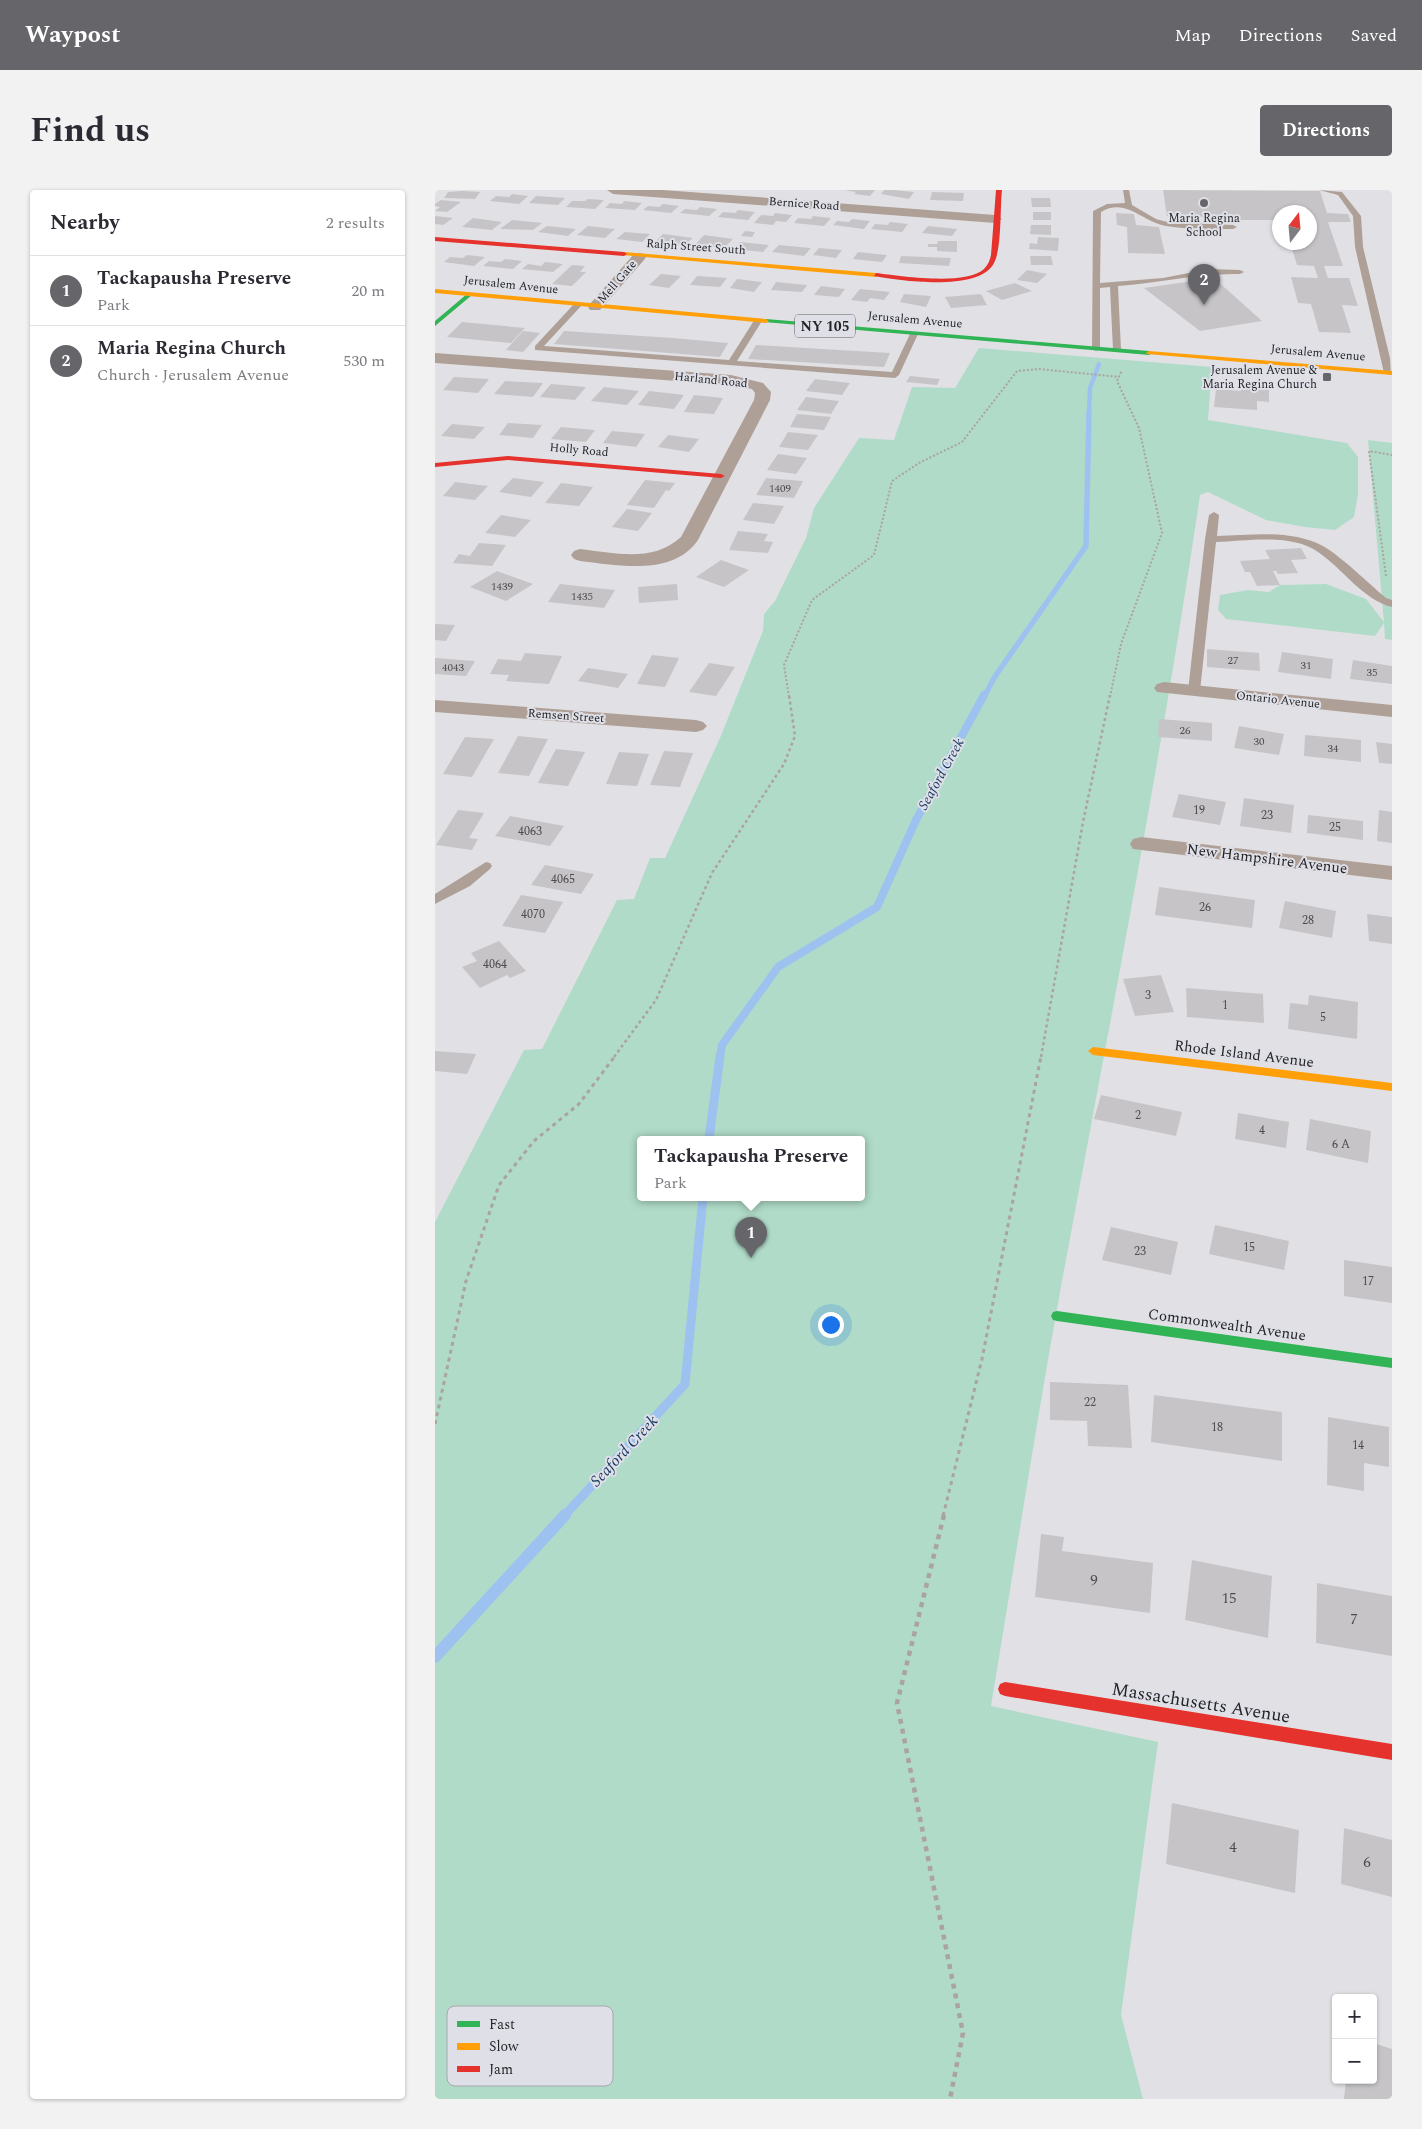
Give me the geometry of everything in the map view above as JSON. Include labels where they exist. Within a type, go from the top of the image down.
[{"type":"street","name":"Bernice Road","points":[[613,190],[995,219]]},
{"type":"street","name":"Ralph Street South","points":[[435,239],[954,281],[981,274],[991,264],[999,190]]},
{"type":"street","name":"Mell Gate","points":[[595,307],[639,256]]},
{"type":"street","name":"Jerusalem Avenue","points":[[435,291],[758,321],[1390,373]]},
{"type":"street","points":[[435,324],[469,295]]},
{"type":"street","name":"Harland Road","points":[[435,358],[731,380],[757,386],[763,392],[762,400],[689,540],[672,555],[642,560],[580,555]]},
{"type":"street","name":"Holly Road","points":[[435,465],[508,458],[721,476]]},
{"type":"street","name":"Ontario Avenue","points":[[1164,688],[1392,711]]},
{"type":"street","name":"Remsen Street","points":[[435,706],[696,726]]},
{"type":"street","name":"New Hampshire Avenue","points":[[1141,844],[1392,873]]},
{"type":"street","name":"Rhode Island Avenue","points":[[1093,1051],[1392,1087]]},
{"type":"street","name":"Commonwealth Avenue","points":[[1057,1316],[1392,1363]]},
{"type":"street","name":"Massachusetts Avenue","points":[[1005,1689],[1392,1752]]},
{"type":"lane","points":[[1126,190],[1129,206]]},
{"type":"lane","points":[[1322,190],[1340,193],[1357,216],[1359,247],[1390,373]]},
{"type":"lane","points":[[1096,349],[1097,211],[1109,206],[1129,206],[1141,211],[1156,222],[1185,226],[1233,227]]},
{"type":"lane","points":[[1096,286],[1163,280],[1209,272],[1240,272]]},
{"type":"lane","points":[[1114,284],[1117,350]]},
{"type":"lane","points":[[578,305],[538,348],[895,375],[914,334]]},
{"type":"lane","points":[[731,363],[758,321]]},
{"type":"lane","points":[[1194,691],[1214,515]]},
{"type":"lane","points":[[1210,539],[1294,539],[1310,543],[1321,549],[1382,600],[1391,603]]},
{"type":"lane","points":[[435,900],[465,883],[486,866]]},
{"type":"path","points":[[950,2099],[963,2033],[897,1703],[982,1359],[1045,1038],[1083,822],[1121,644],[1161,533],[1139,428],[1117,381],[1126,362]]},
{"type":"path","points":[[435,1424],[467,1281],[499,1185],[534,1141],[579,1104],[656,1000],[712,873],[784,764],[795,736],[784,665],[812,600],[848,576],[874,555],[892,481],[919,463],[962,442],[1017,371],[1039,369],[1119,377]]},
{"type":"path","points":[[1391,603],[1369,452],[1392,454]]},
{"type":"green space","points":[[979,348],[1212,367],[1208,420],[1347,443],[1358,457],[1358,494],[1354,517],[1335,530],[1266,520],[1208,492],[1200,495],[1169,695],[1051,1344],[991,1706],[1158,1742],[1121,2015],[1143,2099],[435,2099],[435,1222],[524,1050],[542,1049],[617,900],[634,899],[650,858],[665,858],[720,738],[763,631],[764,614],[775,601],[806,538],[814,508],[859,438],[894,440],[912,387],[955,388]]},
{"type":"green space","points":[[1368,440],[1392,443],[1392,640],[1385,639],[1384,623],[1375,636],[1226,619],[1218,610],[1220,595],[1248,590],[1269,592],[1280,585],[1326,584],[1366,599],[1384,622]]},
{"type":"building","points":[[844,190],[875,190],[870,196],[854,194],[856,192]]},
{"type":"building","points":[[884,190],[914,192],[909,199],[881,194]]},
{"type":"building","points":[[1163,190],[1320,191],[1327,213],[1348,214],[1351,222],[1328,222],[1343,266],[1324,266],[1328,278],[1349,278],[1358,306],[1342,305],[1351,333],[1319,332],[1311,304],[1298,303],[1291,277],[1318,278],[1314,266],[1297,265],[1292,250],[1317,250],[1317,205],[1272,205],[1272,220],[1214,220],[1213,217],[1167,216]]},
{"type":"building","points":[[448,192],[480,192],[475,199],[444,198]]},
{"type":"building","points":[[932,192],[964,193],[963,201],[930,200]]},
{"type":"building","points":[[512,194],[528,196],[519,204],[490,201],[496,196],[509,197]]},
{"type":"building","points":[[536,196],[565,198],[558,205],[529,203]]},
{"type":"building","points":[[1031,198],[1050,198],[1051,207],[1032,207]]},
{"type":"building","points":[[588,199],[604,200],[595,209],[566,207],[572,201],[585,201]]},
{"type":"building","points":[[441,200],[461,202],[447,212],[435,211],[440,207],[435,206],[435,204]]},
{"type":"building","points":[[624,201],[642,203],[635,210],[605,208],[610,203],[622,204]]},
{"type":"building","points":[[663,204],[679,206],[671,213],[643,210],[648,206],[659,207]]},
{"type":"building","points":[[700,207],[717,209],[709,216],[680,213],[685,209],[697,210]]},
{"type":"building","points":[[738,210],[755,212],[748,220],[718,217],[723,212],[735,213]]},
{"type":"building","points":[[1033,212],[1051,212],[1051,220],[1033,220]]},
{"type":"building","points":[[775,213],[792,215],[786,222],[776,221],[773,225],[754,223],[761,215],[773,216]]},
{"type":"building","points":[[1116,213],[1134,214],[1136,225],[1159,227],[1165,254],[1128,253],[1127,227],[1117,225]]},
{"type":"building","points":[[435,216],[453,218],[443,225],[435,224]]},
{"type":"building","points":[[813,216],[831,218],[824,226],[794,223],[798,218],[811,219]]},
{"type":"building","points":[[473,218],[502,222],[492,230],[462,227]]},
{"type":"building","points":[[852,219],[870,221],[864,229],[833,225],[837,221],[849,222]]},
{"type":"building","points":[[512,220],[542,223],[533,230],[500,229]]},
{"type":"building","points":[[890,222],[908,224],[902,232],[871,229],[875,224],[888,225]]},
{"type":"building","points":[[1031,225],[1051,225],[1051,235],[1030,234]]},
{"type":"building","points":[[547,226],[576,229],[568,236],[538,232]]},
{"type":"building","points":[[588,226],[615,229],[605,238],[577,235]]},
{"type":"building","points":[[928,226],[957,229],[952,236],[922,233]]},
{"type":"building","points":[[745,231],[755,232],[752,237],[741,236]]},
{"type":"building","points":[[625,232],[650,234],[642,242],[616,239]]},
{"type":"building","points":[[663,234],[693,238],[685,245],[655,242]]},
{"type":"building","points":[[704,235],[733,239],[724,248],[695,245]]},
{"type":"building","points":[[1038,237],[1059,238],[1058,251],[1029,249],[1030,243],[1037,244]]},
{"type":"building","points":[[938,241],[957,241],[957,252],[937,251],[937,247],[928,247],[928,244],[937,244]]},
{"type":"building","points":[[740,242],[769,245],[763,252],[734,249]]},
{"type":"building","points":[[779,245],[811,248],[804,256],[772,252]]},
{"type":"building","points":[[819,248],[842,250],[836,258],[813,255]]},
{"type":"building","points":[[858,252],[887,255],[882,262],[853,259]]},
{"type":"building","points":[[467,255],[485,257],[474,266],[444,262],[450,257],[463,258]]},
{"type":"building","points":[[901,256],[951,258],[949,266],[899,263]]},
{"type":"building","points":[[1030,256],[1051,256],[1053,265],[1031,265]]},
{"type":"building","points":[[505,259],[522,261],[513,269],[483,266],[489,261],[501,262]]},
{"type":"building","points":[[545,262],[563,264],[553,272],[522,269],[528,264],[541,266]]},
{"type":"building","points":[[572,265],[585,266],[580,272],[586,272],[572,286],[552,284]]},
{"type":"building","points":[[1027,270],[1047,274],[1037,283],[1017,280]]},
{"type":"building","points":[[661,274],[681,276],[669,288],[649,285]]},
{"type":"building","points":[[697,276],[727,278],[720,287],[690,285]]},
{"type":"building","points":[[1214,278],[1262,321],[1200,331],[1144,288]]},
{"type":"building","points":[[737,279],[762,282],[754,292],[730,288]]},
{"type":"building","points":[[776,282],[807,285],[802,292],[771,290]]},
{"type":"building","points":[[1015,283],[1032,291],[1002,300],[986,291]]},
{"type":"building","points":[[821,286],[845,289],[839,297],[814,295]]},
{"type":"building","points":[[860,289],[890,292],[884,300],[870,298],[867,302],[851,300]]},
{"type":"building","points":[[904,294],[931,296],[926,307],[900,302]]},
{"type":"building","points":[[981,294],[987,305],[951,308],[945,297]]},
{"type":"building","points":[[462,322],[525,328],[511,343],[447,337]]},
{"type":"building","points":[[523,331],[540,333],[523,352],[506,350]]},
{"type":"building","points":[[564,331],[728,343],[720,357],[554,344]]},
{"type":"building","points":[[756,345],[890,353],[884,367],[748,359]]},
{"type":"building","points":[[910,376],[940,379],[937,385],[906,382]]},
{"type":"building","points":[[454,377],[489,379],[478,393],[443,390]]},
{"type":"building","points":[[815,379],[850,383],[842,395],[806,391]]},
{"type":"building","points":[[505,381],[543,383],[533,397],[494,394]]},
{"type":"building","points":[[551,384],[586,387],[575,400],[540,397]]},
{"type":"building","points":[[1241,385],[1269,387],[1269,402],[1257,401],[1257,410],[1214,407],[1216,389],[1241,391]]},
{"type":"building","points":[[604,387],[639,391],[627,405],[591,401]]},
{"type":"building","points":[[649,391],[684,395],[674,409],[638,405]]},
{"type":"building","points":[[694,395],[723,398],[714,414],[684,412]]},
{"type":"building","points":[[806,397],[839,401],[831,414],[797,410]]},
{"type":"building","points":[[797,414],[831,417],[824,430],[790,427]]},
{"type":"building","points":[[508,423],[542,425],[533,438],[499,435]]},
{"type":"building","points":[[452,424],[485,427],[474,439],[441,436]]},
{"type":"building","points":[[561,427],[595,430],[586,442],[551,439]]},
{"type":"building","points":[[612,431],[645,434],[636,447],[603,443]]},
{"type":"building","points":[[788,432],[818,435],[808,450],[779,447]]},
{"type":"building","points":[[668,435],[699,439],[689,452],[658,447]]},
{"type":"building","points":[[778,454],[807,458],[796,474],[767,470]]},
{"type":"building","points":[[513,478],[544,482],[531,497],[499,492]]},
{"type":"building","points":[[766,478],[803,481],[794,498],[756,495]]},
{"type":"building","points":[[645,480],[675,483],[669,491],[666,490],[654,508],[627,505]]},
{"type":"building","points":[[455,482],[488,486],[475,500],[443,496]]},
{"type":"building","points":[[561,483],[593,487],[579,506],[545,503]]},
{"type":"building","points":[[753,503],[784,506],[774,524],[743,520]]},
{"type":"building","points":[[627,509],[652,513],[638,531],[612,527]]},
{"type":"building","points":[[501,515],[531,520],[515,537],[485,533]]},
{"type":"building","points":[[738,531],[768,534],[764,541],[773,542],[768,553],[729,550]]},
{"type":"building","points":[[479,543],[506,545],[492,566],[453,563],[459,554],[470,556]]},
{"type":"building","points":[[1301,548],[1307,559],[1291,560],[1298,573],[1278,574],[1276,571],[1273,571],[1280,585],[1257,586],[1250,572],[1245,572],[1240,561],[1270,559],[1265,550]]},
{"type":"building","points":[[721,560],[749,570],[724,587],[696,577]]},
{"type":"building","points":[[497,571],[533,584],[506,601],[470,587]]},
{"type":"building","points":[[560,584],[615,590],[604,608],[548,602]]},
{"type":"building","points":[[677,584],[678,600],[639,603],[638,587]]},
{"type":"building","points":[[435,624],[455,625],[446,641],[435,640]]},
{"type":"building","points":[[1207,649],[1259,653],[1260,671],[1207,667]]},
{"type":"building","points":[[1282,652],[1333,659],[1331,679],[1278,672]]},
{"type":"building","points":[[525,653],[562,656],[549,684],[506,681],[509,675],[490,674],[498,659],[521,661]]},
{"type":"building","points":[[652,655],[679,658],[665,687],[637,684]]},
{"type":"building","points":[[435,658],[475,661],[466,676],[435,674]]},
{"type":"building","points":[[1353,660],[1392,666],[1392,684],[1350,679]]},
{"type":"building","points":[[709,663],[735,667],[716,696],[689,692]]},
{"type":"building","points":[[588,668],[628,674],[618,688],[578,681]]},
{"type":"building","points":[[1159,719],[1212,723],[1212,741],[1158,737]]},
{"type":"building","points":[[1239,726],[1284,734],[1279,755],[1234,748]]},
{"type":"building","points":[[1305,735],[1361,740],[1361,762],[1304,756]]},
{"type":"building","points":[[518,736],[548,739],[529,776],[498,773]]},
{"type":"building","points":[[465,737],[494,739],[472,777],[443,774]]},
{"type":"building","points":[[1376,742],[1392,744],[1392,764],[1379,763]]},
{"type":"building","points":[[556,749],[585,752],[568,786],[538,783]]},
{"type":"building","points":[[664,751],[693,753],[680,787],[650,785]]},
{"type":"building","points":[[619,752],[649,754],[637,786],[606,784]]},
{"type":"building","points":[[1179,794],[1226,802],[1220,825],[1172,817]]},
{"type":"building","points":[[1244,798],[1294,805],[1291,833],[1240,826]]},
{"type":"building","points":[[458,810],[484,813],[469,838],[478,839],[472,850],[436,845]]},
{"type":"building","points":[[1379,810],[1392,812],[1392,843],[1377,841]]},
{"type":"building","points":[[1308,815],[1363,821],[1363,840],[1307,833]]},
{"type":"building","points":[[510,816],[564,826],[550,846],[495,836]]},
{"type":"building","points":[[545,865],[594,874],[581,894],[531,885]]},
{"type":"building","points":[[1159,887],[1255,900],[1252,928],[1155,915]]},
{"type":"building","points":[[521,895],[563,902],[545,933],[502,926]]},
{"type":"building","points":[[1285,901],[1336,911],[1332,938],[1279,928]]},
{"type":"building","points":[[1367,914],[1392,917],[1392,944],[1369,941]]},
{"type":"building","points":[[499,941],[526,971],[510,978],[507,975],[480,988],[462,967],[477,961],[471,953]]},
{"type":"building","points":[[1161,975],[1174,1012],[1135,1016],[1123,979]]},
{"type":"building","points":[[1186,988],[1263,994],[1264,1023],[1187,1017]]},
{"type":"building","points":[[1309,995],[1358,1002],[1357,1039],[1288,1029],[1290,1003],[1308,1005]]},
{"type":"building","points":[[435,1051],[476,1054],[467,1074],[435,1071]]},
{"type":"building","points":[[1101,1095],[1182,1112],[1176,1136],[1094,1119]]},
{"type":"building","points":[[1238,1113],[1289,1122],[1286,1148],[1235,1139]]},
{"type":"building","points":[[1310,1119],[1371,1131],[1368,1163],[1306,1150]]},
{"type":"building","points":[[1215,1225],[1289,1241],[1284,1270],[1209,1254]]},
{"type":"building","points":[[1111,1227],[1178,1242],[1171,1275],[1102,1260]]},
{"type":"building","points":[[1344,1260],[1392,1267],[1392,1303],[1344,1296]]},
{"type":"building","points":[[1050,1382],[1128,1385],[1132,1448],[1088,1446],[1087,1421],[1050,1420]]},
{"type":"building","points":[[1154,1395],[1282,1412],[1282,1461],[1151,1442]]},
{"type":"building","points":[[1328,1417],[1389,1427],[1389,1467],[1364,1463],[1364,1491],[1327,1485]]},
{"type":"building","points":[[1041,1534],[1064,1537],[1062,1551],[1153,1563],[1150,1613],[1035,1597]]},
{"type":"building","points":[[1192,1560],[1272,1576],[1268,1638],[1185,1620]]},
{"type":"building","points":[[1317,1583],[1392,1596],[1392,1656],[1316,1643]]},
{"type":"building","points":[[1172,1803],[1299,1830],[1295,1893],[1166,1864]]},
{"type":"building","points":[[1344,1828],[1392,1840],[1392,1897],[1341,1884]]},
{"type":"building","points":[[1377,2044],[1392,2049],[1392,2099],[1344,2099],[1346,2084],[1377,2084]]},
{"type":"waterway","name":"Seaford Creek","points":[[1089,413],[1090,388],[1099,364]]},
{"type":"waterway","name":"Seaford Creek","points":[[984,697],[994,678],[1086,546],[1089,412]]},
{"type":"waterway","name":"Seaford Creek","points":[[720,1057],[722,1045],[778,967],[877,907],[916,820],[984,695]]},
{"type":"waterway","name":"Seaford Creek","points":[[709,1136],[720,1056]]},
{"type":"waterway","name":"Seaford Creek","points":[[564,1516],[685,1384],[703,1201]]},
{"type":"waterway","name":"Seaford Creek","points":[[435,1657],[565,1515]]},
{"type":"traffic: fast","points":[[435,324],[469,295]]},
{"type":"traffic: fast","points":[[766,321],[1149,353]]},
{"type":"traffic: fast","points":[[1057,1316],[1392,1363]]},
{"type":"traffic: slow","points":[[624,254],[876,275]]},
{"type":"traffic: slow","points":[[435,291],[766,321]]},
{"type":"traffic: slow","points":[[1149,353],[1392,373]]},
{"type":"traffic: slow","points":[[1093,1051],[1392,1087]]},
{"type":"traffic: jam","points":[[876,275],[939,280],[973,277],[985,271],[992,262],[994,255],[999,190]]},
{"type":"traffic: jam","points":[[435,239],[624,254]]},
{"type":"traffic: jam","points":[[435,465],[508,458],[721,476]]},
{"type":"traffic: jam","points":[[1005,1689],[1392,1752]]},
{"type":"place","name":"Maria Regina School","points":[[1204,203]]},
{"type":"place","name":"Maria Regina Church","points":[[1204,305]]},
{"type":"place","name":"Jerusalem Avenue & Maria Regina Church","points":[[1327,377]]},
{"type":"place","name":"Tackapausha Preserve","points":[[751,1258]]}]
